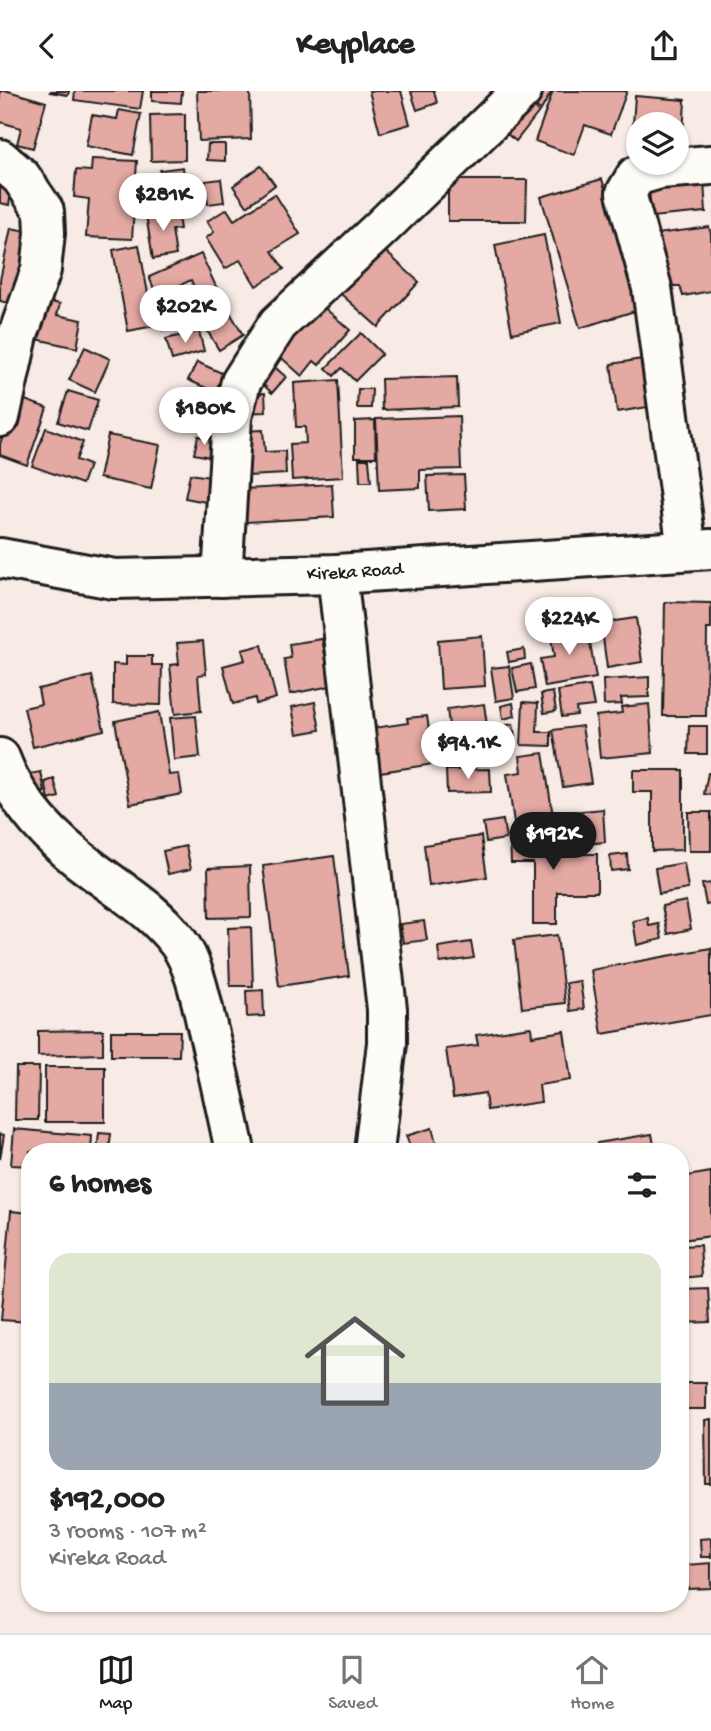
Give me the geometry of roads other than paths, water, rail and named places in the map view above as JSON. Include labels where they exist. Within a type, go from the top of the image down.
[{"type":"street","points":[[222,577],[232,417],[241,382],[278,324],[522,91]]},
{"type":"street","points":[[0,159],[21,177],[44,211],[45,233],[41,270],[18,335],[0,417]]},
{"type":"street","points":[[699,549],[652,288],[626,193],[636,176],[660,169],[711,165]]},
{"type":"street","name":"Kireka Road","points":[[0,558],[114,579],[337,574],[699,549]]},
{"type":"street","points":[[337,574],[387,1009],[387,1043],[375,1143]]},
{"type":"street","points":[[0,758],[26,808],[57,842],[156,916],[181,945],[197,983],[233,1143]]}]
